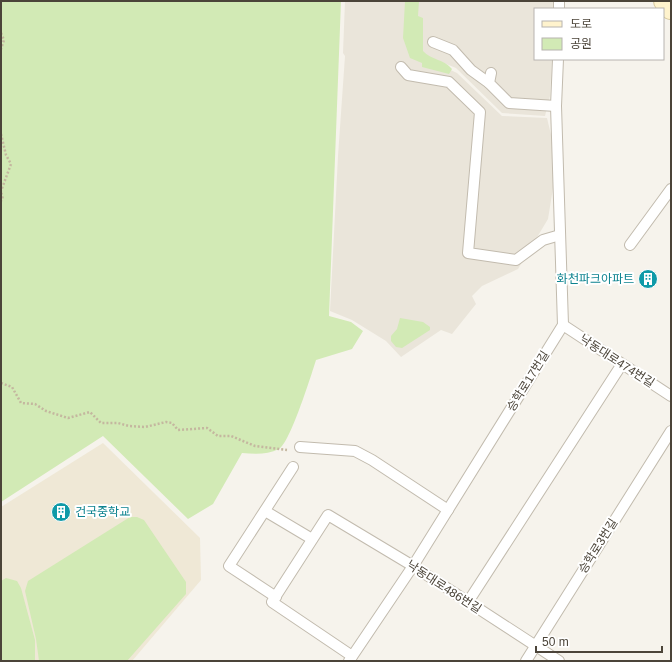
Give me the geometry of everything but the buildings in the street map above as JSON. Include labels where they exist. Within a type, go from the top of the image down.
[{"type":"street","points":[[665,1],[671,8]]},
{"type":"lane","points":[[433,42],[452,50],[471,70],[489,83],[509,103],[556,106]]},
{"type":"lane","points":[[558,60],[556,106],[563,325]]},
{"type":"lane","points":[[401,67],[408,74],[449,82],[480,112],[468,253],[516,260],[543,240],[560,235]]},
{"type":"lane","points":[[489,83],[491,73]]},
{"type":"lane","points":[[630,244],[671,189]]},
{"type":"lane","name":"낙동대로474번길","points":[[563,325],[671,396]]},
{"type":"lane","name":"승학로17번길","points":[[350,658],[413,566],[563,325]]},
{"type":"lane","points":[[468,602],[622,364]]},
{"type":"lane","name":"승학로3번길","points":[[526,661],[671,431]]},
{"type":"lane","points":[[300,447],[355,452],[372,460],[448,510]]},
{"type":"lane","points":[[276,597],[229,566],[293,467]]},
{"type":"lane","points":[[265,511],[312,540],[272,602],[350,658]]},
{"type":"lane","name":"낙동대로486번길","points":[[312,540],[328,515],[413,566],[559,661]]},
{"type":"path","points":[[1,33],[4,40],[1,49]]},
{"type":"path","points":[[1,134],[6,155],[11,164],[1,192],[3,196],[1,201]]},
{"type":"path","points":[[1,383],[12,387],[21,403],[35,404],[46,411],[68,418],[90,412],[101,423],[118,423],[129,426],[145,427],[166,422],[172,423],[178,430],[207,428],[218,436],[231,436],[255,446],[290,450],[300,447]]},
{"type":"shaded area","points":[[345,1],[412,1],[417,54],[457,73],[502,116],[547,118],[552,139],[554,182],[548,219],[518,269],[482,286],[472,296],[476,304],[452,334],[441,330],[401,357],[386,341],[352,320],[330,311],[345,56],[343,53]]},
{"type":"shaded area","points":[[415,1],[555,1],[555,8],[534,8],[534,60],[552,60],[550,96],[545,116],[502,113],[456,68],[419,53]]},
{"type":"shaded area","points":[[103,443],[200,538],[201,580],[132,661],[1,661],[1,507]]},
{"type":"green space","points":[[1,1],[341,1],[329,316],[351,322],[363,331],[352,349],[316,360],[305,394],[284,444],[279,449],[265,453],[242,453],[213,504],[188,519],[103,436],[1,502]]},
{"type":"green space","points":[[405,1],[419,1],[418,16],[423,18],[423,51],[449,66],[452,69],[449,74],[422,67],[422,63],[410,58],[403,38]]},
{"type":"green space","points":[[400,318],[423,322],[430,327],[430,330],[402,348],[396,347],[391,341],[391,336],[397,329]]},
{"type":"green space","points":[[130,517],[137,517],[144,520],[186,582],[186,594],[127,661],[39,661],[36,639],[25,591],[28,581]]},
{"type":"green space","points":[[6,578],[17,581],[21,588],[35,640],[35,661],[1,661],[1,581]]},
{"type":"place","name":"화천파크아파트","points":[[648,279]]},
{"type":"place","name":"건국중학교","points":[[61,512]]}]
